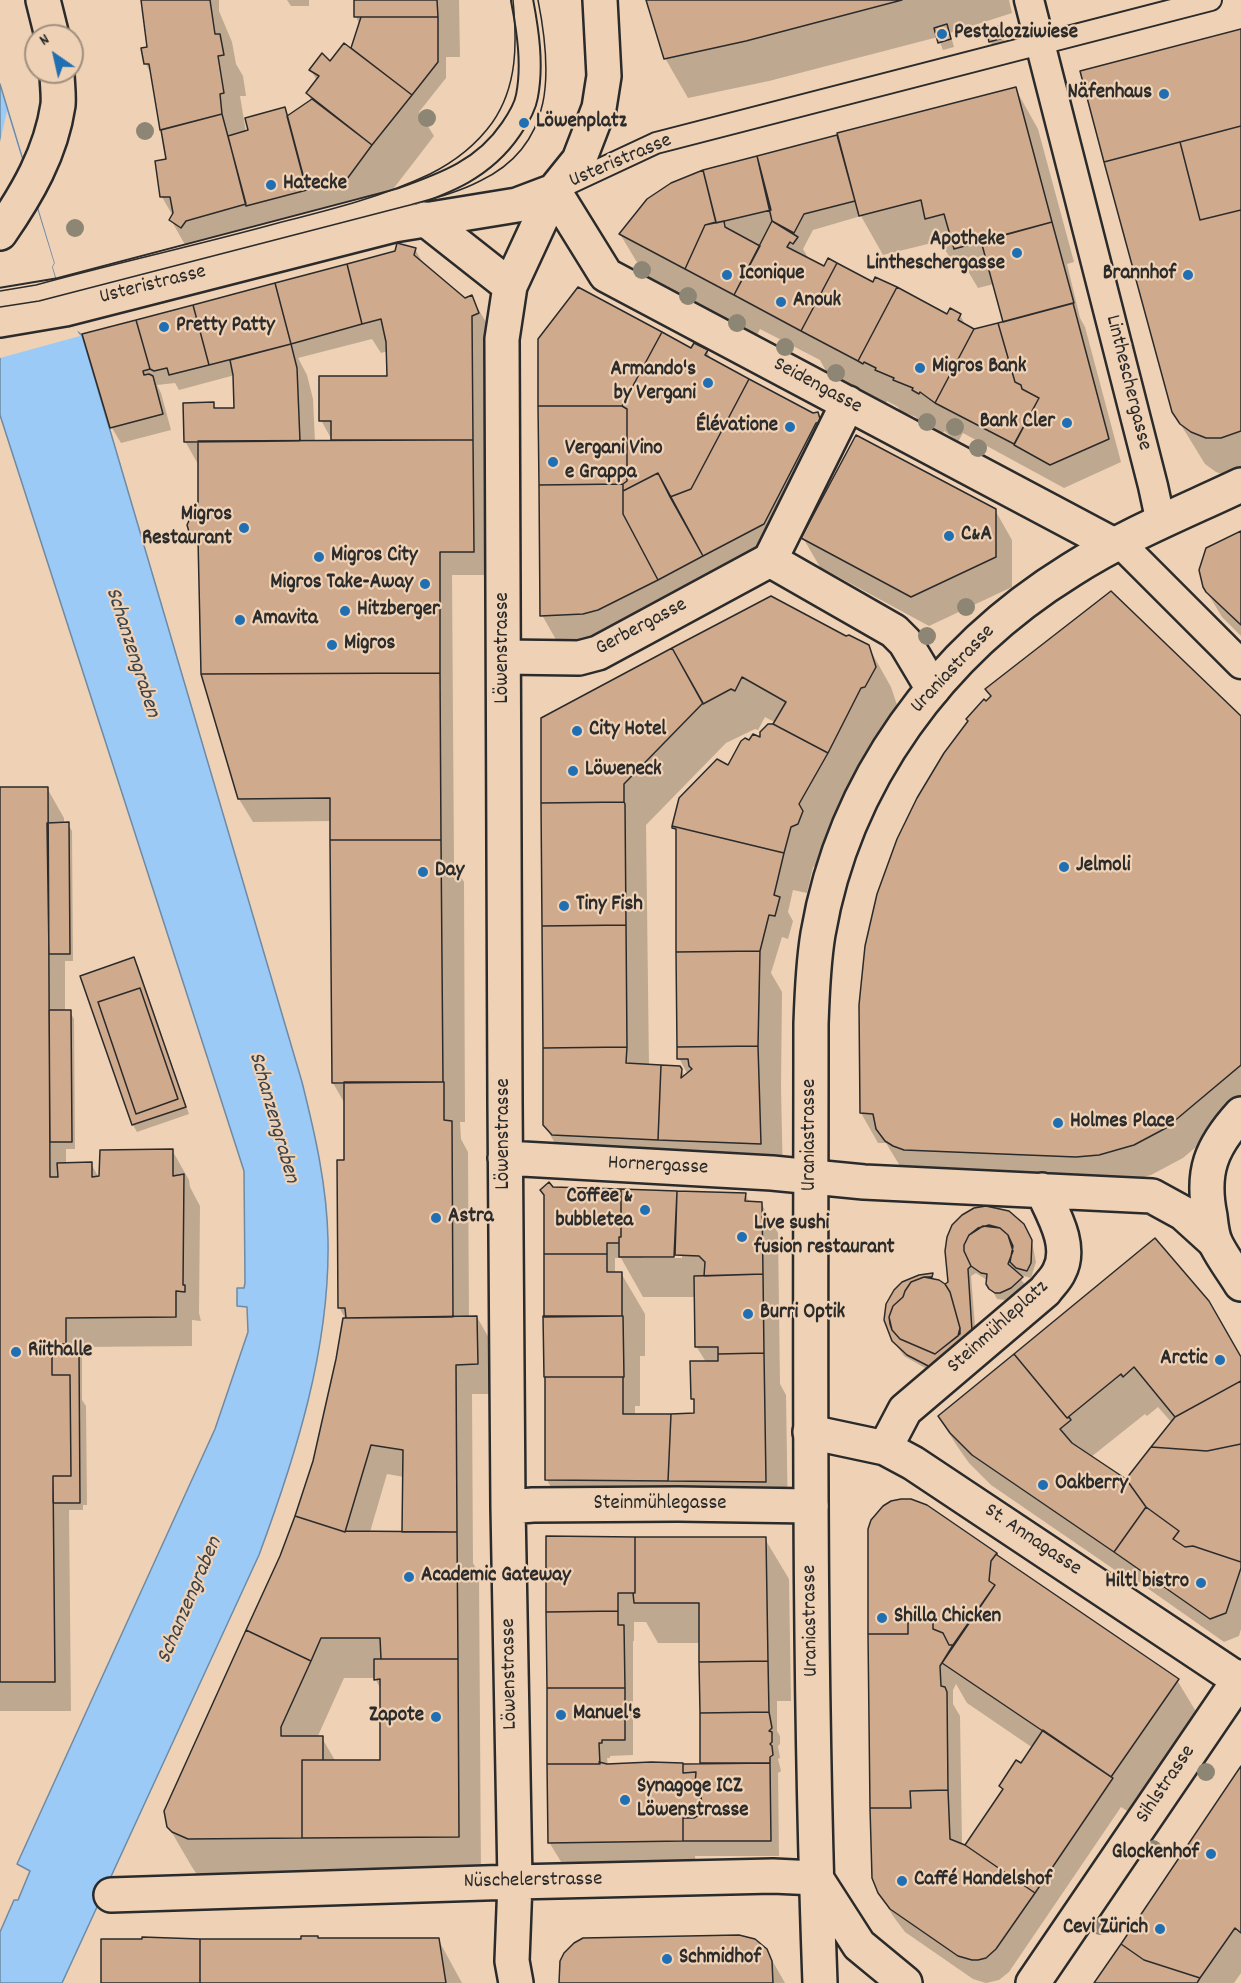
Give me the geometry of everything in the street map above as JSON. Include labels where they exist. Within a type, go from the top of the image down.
[{"type":"street","points":[[43,0],[49,24]]},
{"type":"street","name":"Löwenstrasse","points":[[516,1983],[512,1960],[515,1882],[508,1507],[505,1158],[502,339],[510,286],[554,191],[579,160],[599,108],[604,76],[600,0]]},
{"type":"street","name":"Lintheschergasse","points":[[1029,0],[1161,523]]},
{"type":"street","points":[[0,233],[30,185],[48,149],[58,103],[57,84]]},
{"type":"street","name":"Usteristrasse","points":[[0,320],[62,299],[394,225],[517,205],[554,191]]},
{"type":"street","name":"Seidengasse","points":[[554,191],[606,274],[1117,544],[1241,664]]},
{"type":"street","points":[[425,219],[510,286]]},
{"type":"street","points":[[848,403],[770,560],[894,631],[905,642],[933,688]]},
{"type":"street","name":"Uraniastrasse","points":[[820,1983],[816,1878],[810,1432],[812,990],[815,954],[824,906],[844,837],[866,789],[897,734],[933,688],[970,649],[1009,613],[1070,570],[1117,544],[1241,485]]},
{"type":"street","name":"Gerbergasse","points":[[504,657],[579,658],[598,653],[770,560]]},
{"type":"street","points":[[1215,1242],[1205,1194],[1207,1178],[1213,1151],[1221,1137],[1241,1114]]},
{"type":"street","name":"Hornergasse","points":[[505,1158],[812,1176]]},
{"type":"street","points":[[812,1176],[864,1182],[1152,1196],[1183,1213],[1215,1242],[1241,1284]]},
{"type":"street","name":"Steinmühleplatz","points":[[885,1448],[904,1410],[1045,1291],[1060,1271],[1064,1248],[1057,1224],[1042,1190]]},
{"type":"street","name":"St. Annagasse","points":[[810,1432],[885,1448],[913,1463],[1240,1679]]},
{"type":"street","name":"Steinmühlegasse","points":[[508,1507],[678,1504],[811,1506]]},
{"type":"street","name":"Sihlstrasse","points":[[1033,1983],[1240,1679]]},
{"type":"street","name":"Nüschelerstrasse","points":[[111,1895],[515,1882],[773,1876],[816,1878]]},
{"type":"street","points":[[816,1878],[859,1945],[904,1983]]},
{"type":"lane","name":"Usteristrasse","points":[[554,191],[656,144],[1211,0]]},
{"type":"lane","points":[[0,299],[62,299],[402,199],[442,184],[472,169],[498,147],[519,118],[527,98],[530,63],[523,2]]},
{"type":"water","name":"Schanzengraben","points":[[0,84],[54,263],[52,267],[70,326],[82,335],[302,1082],[323,1180],[328,1240],[327,1280],[317,1361],[298,1440],[273,1517],[259,1555],[62,1983],[0,1983],[0,1932],[14,1900],[18,1900],[30,1871],[17,1864],[215,1429],[248,1332],[247,1307],[237,1306],[237,1288],[244,1288],[245,1283],[244,1171],[0,415]]},
{"type":"pier","points":[[7,111],[54,263],[52,267],[69,326],[76,328],[80,336],[0,358],[0,142]]},
{"type":"building","points":[[141,0],[210,0],[215,34],[220,34],[224,55],[218,56],[224,93],[220,94],[222,114],[160,130],[149,64],[144,64],[141,48],[147,47]]},
{"type":"building","points":[[354,0],[437,0],[438,17],[354,17]]},
{"type":"building","points":[[646,0],[902,0],[746,41],[664,59]]},
{"type":"building","points":[[361,17],[438,17],[438,62],[412,95],[351,48]]},
{"type":"building","name":"Pestalozziwiese","points":[[947,24],[951,39],[938,43],[934,28]]},
{"type":"building","points":[[1000,26],[1003,38],[989,42],[986,29]]},
{"type":"building","name":"Näfenhaus","points":[[1241,29],[1241,126],[1104,162],[1080,71]]},
{"type":"building","points":[[344,43],[412,95],[372,145],[306,93],[319,76],[309,70],[322,53],[330,61]]},
{"type":"building","points":[[1016,87],[1052,222],[954,249],[944,214],[925,219],[921,200],[859,216],[837,133]]},
{"type":"building","points":[[312,99],[372,145],[347,179],[306,188],[287,116]]},
{"type":"building","points":[[285,107],[307,190],[246,206],[228,136],[248,130],[245,118]]},
{"type":"building","points":[[222,114],[246,204],[186,221],[181,228],[169,220],[173,213],[170,197],[160,197],[155,161],[166,159],[161,130]]},
{"type":"building","points":[[1241,126],[1241,210],[1200,220],[1180,142]]},
{"type":"building","points":[[837,135],[855,201],[804,214],[794,233],[772,221],[757,156]]},
{"type":"building","name":"Brannhof","points":[[1180,142],[1200,220],[1241,210],[1241,431],[1221,438],[1206,438],[1191,432],[1180,424],[1172,412],[1104,162]]},
{"type":"building","points":[[757,156],[771,210],[716,223],[703,170]]},
{"type":"building","points":[[703,170],[716,222],[705,225],[685,269],[619,234],[647,199],[671,183]]},
{"type":"building","points":[[724,221],[725,227],[760,246],[734,295],[685,269],[705,225]]},
{"type":"building","points":[[772,221],[798,237],[793,244],[790,242],[787,247],[824,266],[828,258],[837,263],[801,331],[734,295]]},
{"type":"building","points":[[1052,222],[1074,303],[1003,322],[981,241]]},
{"type":"building","points":[[397,243],[416,248],[414,255],[465,298],[472,295],[479,313],[472,316],[473,440],[331,440],[331,421],[319,421],[319,376],[387,376],[386,342],[381,319],[362,324],[347,264],[395,251]]},
{"type":"building","points":[[837,263],[873,282],[875,277],[897,287],[858,361],[801,331]]},
{"type":"building","points":[[347,264],[362,324],[291,344],[275,283]]},
{"type":"building","points":[[275,283],[291,344],[209,365],[193,305]]},
{"type":"building","points":[[578,287],[662,332],[622,406],[538,406],[538,339]]},
{"type":"building","points":[[897,287],[947,314],[950,308],[961,314],[958,320],[974,329],[935,403],[920,392],[919,394],[912,390],[913,388],[858,361]]},
{"type":"building","points":[[1073,303],[1109,439],[1050,465],[1014,445],[1039,398],[1022,389],[1021,385],[1015,382],[998,323]]},
{"type":"building","points":[[193,305],[209,365],[169,375],[167,368],[154,371],[150,369],[136,320]]},
{"type":"building","points":[[136,320],[150,369],[143,371],[144,375],[153,376],[163,414],[110,428],[82,334]]},
{"type":"building","points":[[998,323],[1015,382],[1021,385],[1022,389],[1039,398],[1014,444],[935,403],[974,329]]},
{"type":"building","points":[[662,332],[691,348],[694,343],[708,350],[705,355],[749,379],[691,489],[670,497],[658,473],[623,491],[623,484],[627,481],[627,409],[622,406]]},
{"type":"building","points":[[291,344],[297,368],[300,441],[184,442],[183,403],[214,402],[214,408],[234,408],[230,360]]},
{"type":"building","points":[[749,379],[813,413],[818,412],[821,422],[816,423],[764,524],[703,556],[670,497],[691,489]]},
{"type":"building","points":[[538,406],[622,406],[627,409],[627,481],[623,484],[539,485]]},
{"type":"building","points":[[856,435],[996,509],[996,557],[911,597],[801,538]]},
{"type":"building","name":"Migros City","points":[[473,440],[474,552],[440,552],[440,673],[201,674],[198,539],[190,535],[187,525],[191,516],[198,512],[198,441]]},
{"type":"building","points":[[658,473],[703,556],[658,580],[623,514],[623,491]]},
{"type":"building","points":[[623,484],[623,514],[658,580],[598,610],[583,614],[540,616],[539,485]]},
{"type":"building","points":[[1241,531],[1241,625],[1206,592],[1199,570],[1206,548]]},
{"type":"building","name":"Jelmoli","points":[[1111,591],[1241,716],[1241,1065],[1166,1128],[1134,1145],[1099,1155],[1076,1157],[904,1150],[893,1146],[885,1141],[876,1129],[873,1114],[860,1113],[859,1005],[865,946],[877,894],[897,839],[917,798],[944,753],[968,721],[966,719],[984,699],[986,701],[991,696],[985,689]]},
{"type":"building","points":[[771,596],[846,636],[849,635],[869,645],[876,667],[865,687],[861,688],[828,753],[773,724],[786,702],[742,677],[735,691],[731,689],[703,704],[672,648]]},
{"type":"building","points":[[672,648],[703,703],[624,784],[624,802],[541,803],[541,718]]},
{"type":"building","points":[[440,673],[441,840],[330,840],[330,798],[238,799],[201,674]]},
{"type":"building","points":[[768,724],[773,724],[828,753],[799,804],[803,811],[798,824],[791,827],[784,853],[672,826],[679,798],[717,759],[728,765],[741,741],[745,738],[749,740],[753,734],[760,737],[760,732]]},
{"type":"building","points":[[0,787],[48,787],[50,1177],[58,1177],[57,1163],[92,1162],[92,1177],[99,1176],[100,1150],[173,1149],[173,1176],[184,1174],[183,1285],[185,1285],[185,1292],[176,1291],[176,1317],[66,1318],[66,1344],[52,1344],[52,1375],[70,1375],[71,1476],[53,1476],[55,1682],[0,1682]]},
{"type":"building","points":[[624,802],[626,925],[542,926],[541,803]]},
{"type":"building","points":[[69,822],[70,954],[49,954],[47,823]]},
{"type":"building","points":[[672,826],[784,853],[774,895],[780,897],[775,916],[769,915],[760,951],[676,952],[676,829]]},
{"type":"building","points":[[330,840],[441,840],[443,1082],[332,1083]]},
{"type":"building","points":[[626,925],[627,1047],[543,1048],[542,926]]},
{"type":"building","points":[[760,951],[758,1046],[677,1047],[676,952]]},
{"type":"building","points":[[134,957],[186,1107],[132,1125],[80,976]],"holes":[[[140,988],[178,1099],[136,1114],[98,1002]]]},
{"type":"building","points":[[140,988],[178,1099],[136,1114],[98,1002]]},
{"type":"building","points":[[49,1010],[71,1010],[72,1142],[50,1142]]},
{"type":"building","points":[[758,1046],[761,1144],[658,1140],[661,1065],[680,1066],[681,1078],[692,1069],[688,1059],[677,1059],[677,1047]]},
{"type":"building","points":[[627,1047],[626,1063],[661,1065],[658,1140],[552,1135],[543,1125],[543,1048]]},
{"type":"building","points":[[344,1082],[444,1082],[444,1120],[452,1121],[453,1317],[346,1318],[345,1308],[338,1308],[337,1160],[344,1160]]},
{"type":"building","points":[[549,1182],[553,1187],[621,1189],[619,1243],[607,1243],[607,1254],[544,1254],[544,1195],[540,1190]]},
{"type":"building","points":[[621,1189],[677,1191],[674,1257],[619,1257]]},
{"type":"building","points":[[677,1191],[746,1193],[745,1201],[762,1202],[763,1274],[704,1276],[705,1262],[699,1256],[675,1255]]},
{"type":"building","points":[[986,1206],[1009,1211],[1024,1224],[1032,1240],[1031,1263],[1027,1271],[1016,1268],[1010,1262],[1013,1246],[1008,1235],[1000,1228],[983,1226],[969,1235],[964,1251],[971,1266],[968,1269],[972,1331],[968,1341],[934,1369],[907,1355],[892,1341],[884,1320],[886,1304],[902,1282],[919,1275],[933,1273],[932,1277],[924,1277],[911,1282],[903,1297],[893,1306],[889,1317],[892,1330],[900,1339],[935,1354],[958,1336],[960,1328],[950,1292],[945,1284],[948,1282],[945,1251],[947,1237],[952,1225],[962,1215],[974,1208]]},
{"type":"building","points":[[989,1225],[1000,1228],[1008,1235],[1013,1251],[1008,1264],[1023,1277],[1011,1288],[1000,1293],[989,1289],[986,1284],[987,1274],[971,1266],[964,1251],[969,1235],[978,1228]]},
{"type":"building","points":[[1155,1238],[1209,1301],[1241,1357],[1241,1381],[1175,1417],[1134,1367],[1123,1377],[1121,1374],[1067,1418],[1014,1354]]},
{"type":"building","points":[[544,1254],[607,1254],[607,1272],[622,1272],[622,1316],[544,1317]]},
{"type":"building","points":[[763,1274],[764,1353],[718,1354],[718,1347],[695,1347],[694,1276]]},
{"type":"building","points":[[924,1277],[939,1280],[945,1284],[950,1292],[960,1328],[960,1334],[935,1354],[900,1339],[892,1330],[889,1317],[893,1306],[903,1297],[911,1282]]},
{"type":"building","points":[[477,1316],[478,1364],[456,1365],[457,1532],[402,1532],[403,1450],[371,1445],[345,1532],[295,1516],[313,1461],[343,1318]]},
{"type":"building","points":[[543,1316],[623,1316],[624,1377],[544,1377]]},
{"type":"building","points":[[52,1349],[79,1349],[80,1503],[53,1503],[53,1476],[71,1476],[70,1375],[52,1375]]},
{"type":"building","points":[[764,1353],[766,1482],[668,1481],[671,1414],[694,1413],[694,1399],[691,1399],[690,1361],[718,1361],[718,1354]]},
{"type":"building","points":[[1014,1354],[1071,1420],[1060,1429],[1072,1443],[1126,1479],[1146,1507],[1114,1552],[972,1455],[950,1433],[938,1416]]},
{"type":"building","points":[[545,1377],[623,1377],[623,1414],[671,1414],[668,1481],[545,1480]]},
{"type":"building","points":[[1241,1381],[1241,1444],[1207,1451],[1151,1447],[1175,1417]]},
{"type":"building","points":[[1241,1444],[1241,1562],[1193,1546],[1185,1547],[1173,1539],[1179,1531],[1146,1507],[1126,1479],[1151,1447],[1207,1451]]},
{"type":"building","points":[[901,1499],[911,1499],[927,1505],[997,1553],[991,1561],[989,1581],[995,1585],[953,1645],[949,1645],[943,1633],[933,1629],[933,1623],[929,1622],[908,1622],[908,1634],[868,1634],[868,1529],[871,1520],[883,1506]]},
{"type":"building","points":[[1146,1507],[1179,1531],[1173,1539],[1185,1547],[1193,1546],[1241,1562],[1226,1613],[1210,1619],[1114,1552]]},
{"type":"building","points":[[295,1516],[345,1532],[457,1532],[458,1659],[381,1659],[380,1638],[321,1638],[311,1661],[246,1630],[280,1556]]},
{"type":"building","points":[[546,1536],[635,1537],[635,1593],[618,1593],[618,1611],[546,1612]]},
{"type":"building","points":[[635,1537],[766,1537],[768,1661],[699,1662],[699,1603],[634,1603]]},
{"type":"building","points":[[997,1553],[1179,1679],[1111,1777],[942,1663],[995,1585],[989,1581],[991,1561]]},
{"type":"building","points":[[618,1611],[618,1625],[624,1625],[625,1688],[547,1688],[546,1612]]},
{"type":"building","points":[[908,1622],[933,1623],[933,1629],[943,1633],[949,1645],[953,1645],[940,1666],[941,1686],[945,1687],[947,1692],[948,1790],[910,1791],[911,1808],[870,1808],[868,1634],[908,1634]]},
{"type":"building","points":[[246,1630],[311,1661],[281,1727],[281,1736],[323,1736],[323,1760],[302,1760],[302,1838],[188,1839],[172,1832],[167,1827],[164,1811]]},
{"type":"building","points":[[374,1659],[458,1659],[459,1837],[302,1838],[302,1760],[380,1760],[380,1679],[374,1680]]},
{"type":"building","points":[[768,1661],[769,1712],[700,1713],[699,1662]]},
{"type":"building","points":[[547,1688],[625,1688],[625,1740],[602,1740],[602,1743],[599,1743],[600,1764],[547,1764]]},
{"type":"building","points":[[769,1712],[772,1728],[769,1731],[772,1732],[770,1744],[773,1755],[770,1757],[770,1763],[700,1763],[700,1713]]},
{"type":"building","points":[[1043,1730],[1113,1778],[1035,1893],[965,1845],[1003,1789],[999,1786],[1016,1760],[1021,1763]]},
{"type":"building","name":"Synagoge ICZ Löwenstrasse","points":[[599,1762],[607,1764],[683,1763],[683,1773],[696,1772],[695,1785],[701,1797],[701,1810],[694,1818],[683,1818],[683,1841],[548,1843],[547,1764],[600,1764]]},
{"type":"building","points":[[770,1763],[771,1841],[683,1841],[683,1818],[694,1818],[699,1815],[702,1803],[700,1791],[695,1785],[696,1772],[683,1773],[683,1764]]},
{"type":"building","name":"Glockenhof","points":[[1241,1766],[1241,1933],[1235,1928],[1200,1978],[1144,1960],[1121,1944]]},
{"type":"building","points":[[948,1790],[950,1839],[965,1845],[1035,1893],[996,1949],[986,1958],[978,1960],[958,1956],[890,1909],[878,1893],[872,1878],[870,1808],[911,1808],[910,1791]]},
{"type":"building","name":"Schmidhof","points":[[739,1935],[755,1939],[767,1949],[772,1961],[773,1983],[559,1983],[560,1961],[564,1953],[583,1938]]},
{"type":"building","points":[[301,1936],[439,1938],[446,1983],[200,1983],[200,1939],[301,1939]]},
{"type":"building","points":[[142,1937],[200,1939],[200,1983],[101,1983],[101,1939],[142,1939]]},
{"type":"building","points":[[1121,1944],[1144,1960],[1200,1978],[1197,1983],[1094,1983]]},
{"type":"tram line","points":[[0,291],[36,285],[336,208],[393,190],[439,169],[479,139],[501,109],[514,63],[513,0]]},
{"type":"tram line","points":[[0,307],[39,301],[406,206],[480,181],[505,166],[523,147],[535,126],[543,103],[546,53],[538,0]]},
{"type":"place","name":"Pestalozziwiese","points":[[942,34]]},
{"type":"place","name":"Näfenhaus","points":[[1164,94]]},
{"type":"place","name":"Löwenplatz","points":[[524,123]]},
{"type":"place","name":"Hatecke","points":[[271,185]]},
{"type":"place","name":"Apotheke Lintheschergasse","points":[[1017,253]]},
{"type":"place","name":"Iconique","points":[[727,275]]},
{"type":"place","name":"Brannhof","points":[[1188,275]]},
{"type":"place","name":"Anouk","points":[[781,302]]},
{"type":"place","name":"Pretty Patty","points":[[164,327]]},
{"type":"place","name":"Migros Bank","points":[[920,368]]},
{"type":"place","name":"Armando's by Vergani","points":[[708,383]]},
{"type":"place","name":"Bank Cler","points":[[1067,423]]},
{"type":"place","name":"Élévatione","points":[[790,427]]},
{"type":"place","name":"Vergani Vino e Grappa","points":[[553,462]]},
{"type":"place","name":"Migros Restaurant","points":[[244,528]]},
{"type":"place","name":"C&A","points":[[949,536]]},
{"type":"place","name":"Migros City","points":[[319,557]]},
{"type":"place","name":"Migros Take-Away","points":[[425,584]]},
{"type":"place","name":"Hitzberger","points":[[345,611]]},
{"type":"place","name":"Amavita","points":[[240,620]]},
{"type":"place","name":"Migros","points":[[332,645]]},
{"type":"place","name":"City Hotel","points":[[577,731]]},
{"type":"place","name":"Löweneck","points":[[573,771]]},
{"type":"place","name":"Jelmoli","points":[[1064,867]]},
{"type":"place","name":"Day","points":[[423,872]]},
{"type":"place","name":"Tiny Fish","points":[[564,906]]},
{"type":"place","name":"Holmes Place","points":[[1058,1123]]},
{"type":"place","name":"Coffee & bubbletea","points":[[645,1210]]},
{"type":"place","name":"Astra","points":[[436,1218]]},
{"type":"place","name":"Live sushi fusion restaurant","points":[[742,1237]]},
{"type":"place","name":"Burri Optik","points":[[748,1314]]},
{"type":"place","name":"Riithalle","points":[[16,1352]]},
{"type":"place","name":"Arctic","points":[[1220,1360]]},
{"type":"place","name":"Oakberry","points":[[1043,1485]]},
{"type":"place","name":"Academic Gateway","points":[[409,1577]]},
{"type":"place","name":"Hiltl bistro","points":[[1201,1583]]},
{"type":"place","name":"Shilla Chicken","points":[[882,1618]]},
{"type":"place","name":"Manuel's","points":[[561,1715]]},
{"type":"place","name":"Zapote","points":[[436,1717]]},
{"type":"place","name":"Synagoge ICZ Löwenstrasse","points":[[625,1800]]},
{"type":"place","name":"Glockenhof","points":[[1211,1854]]},
{"type":"place","name":"Caffé Handelshof","points":[[902,1881]]},
{"type":"place","name":"Cevi Zürich","points":[[1160,1929]]},
{"type":"place","name":"Schmidhof","points":[[667,1959]]}]
